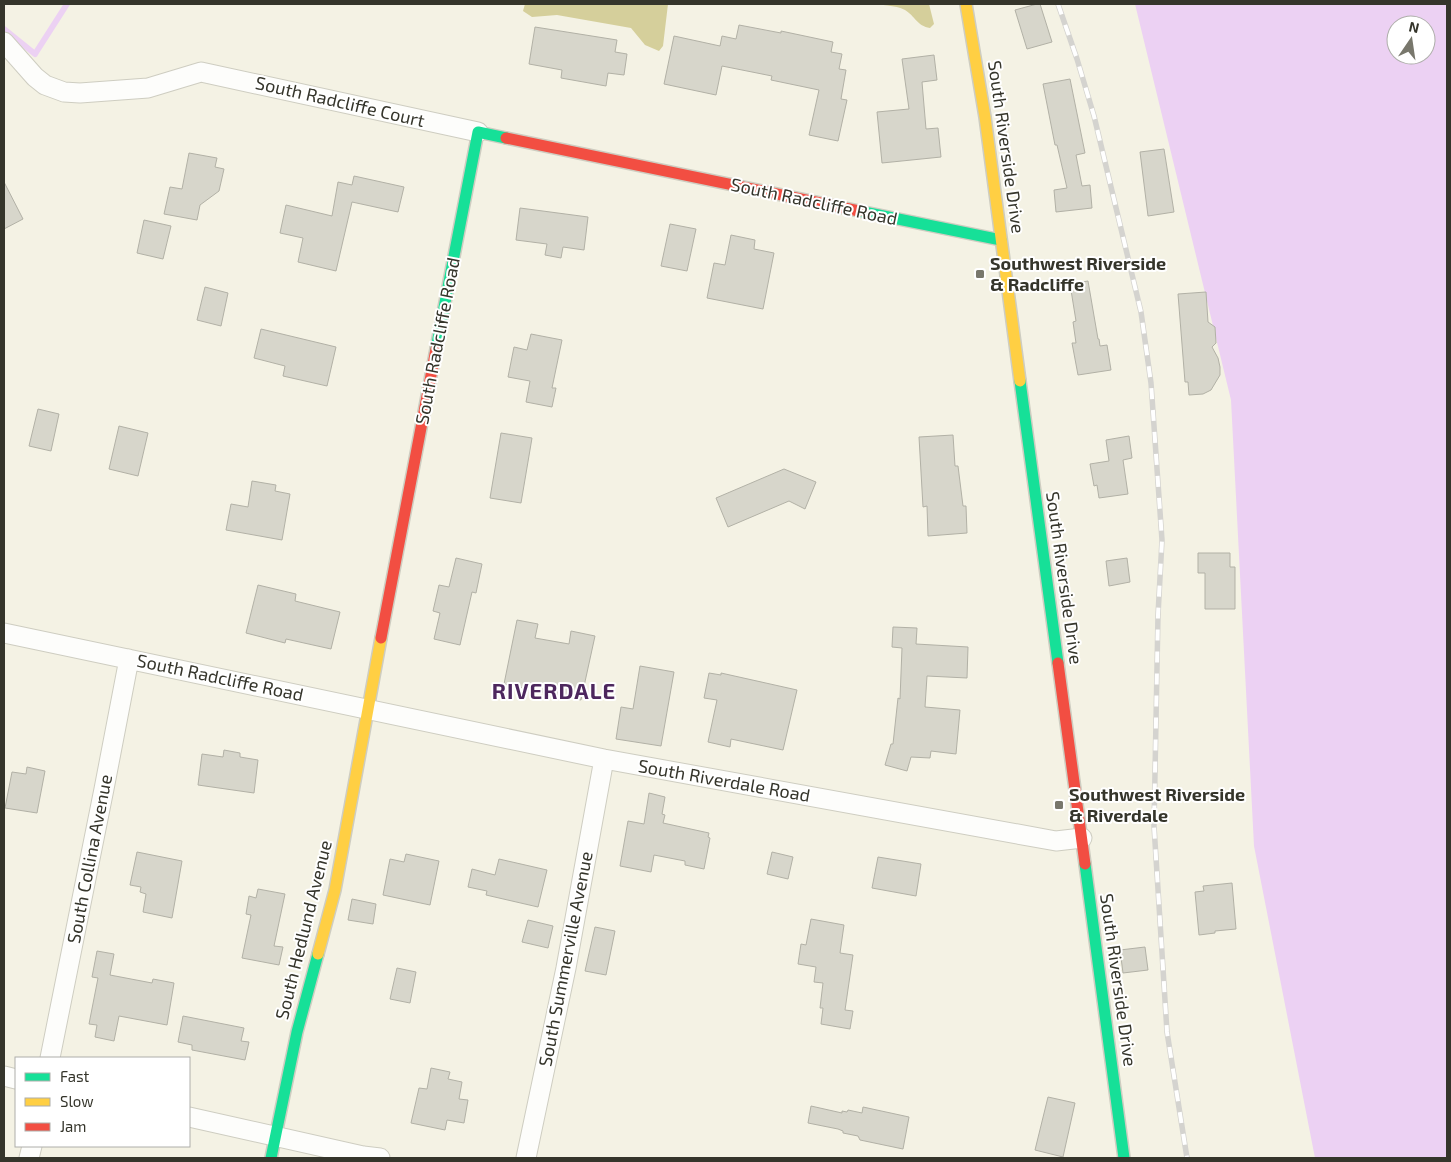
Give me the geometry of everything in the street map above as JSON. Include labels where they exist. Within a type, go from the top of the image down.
[{"type":"street","name":"South Riverside Drive","points":[[966,4],[984,107],[1124,1158]]},
{"type":"street","name":"South Radcliffe Court","points":[[4,42],[44,86],[64,92],[80,93],[148,88],[201,72],[478,132]]},
{"type":"street","name":"South Radcliffe Road","points":[[4,633],[368,709],[478,132],[1001,240]]},
{"type":"street","name":"South Collina Avenue","points":[[50,1057],[129,659]]},
{"type":"street","name":"South Riverdale Road","points":[[368,709],[604,759],[1056,841],[1082,838]]},
{"type":"street","name":"South Hedlund Avenue","points":[[272,1158],[297,1032],[335,890],[368,709]]},
{"type":"street","name":"South Summerville Avenue","points":[[526,1158],[566,968],[604,759]]},
{"type":"street","points":[[190,1117],[380,1158]]},
{"type":"shaded area","points":[[525,4],[668,4],[663,46],[659,51],[645,45],[631,28],[557,15],[532,17],[523,11]]},
{"type":"shaded area","points":[[870,4],[929,4],[934,24],[930,28],[926,27],[901,8]]},
{"type":"shaded area","points":[[1135,4],[1447,4],[1447,1158],[1315,1158],[1254,846],[1231,400]]},
{"type":"building","points":[[1040,4],[1052,42],[1027,49],[1015,10]]},
{"type":"building","points":[[739,25],[781,33],[781,31],[833,42],[831,52],[842,54],[839,69],[846,70],[841,99],[847,100],[838,141],[809,135],[819,90],[771,80],[772,76],[722,66],[716,95],[664,84],[674,36],[720,46],[722,36],[736,39]]},
{"type":"building","points":[[535,27],[617,40],[615,52],[627,54],[624,75],[608,73],[606,86],[561,78],[562,70],[529,64]]},
{"type":"building","points":[[934,55],[937,80],[922,82],[926,129],[938,128],[941,157],[882,163],[877,112],[909,109],[902,59]]},
{"type":"building","points":[[1070,79],[1085,153],[1076,155],[1082,186],[1090,185],[1092,208],[1056,212],[1054,190],[1067,188],[1057,145],[1055,145],[1043,84]]},
{"type":"building","points":[[1164,149],[1174,212],[1148,216],[1140,152]]},
{"type":"building","points":[[189,153],[217,158],[215,167],[224,169],[219,191],[200,205],[197,220],[164,214],[170,187],[182,189]]},
{"type":"building","points":[[354,176],[404,187],[398,212],[352,202],[336,271],[298,262],[303,238],[280,233],[286,205],[332,216],[338,182],[352,185]]},
{"type":"building","points":[[4,182],[23,219],[4,229]]},
{"type":"building","points":[[520,208],[588,217],[584,250],[563,247],[561,258],[545,255],[547,244],[516,240]]},
{"type":"building","points":[[144,220],[171,226],[163,259],[137,253]]},
{"type":"building","points":[[670,224],[696,229],[687,271],[661,266]]},
{"type":"building","points":[[731,235],[755,240],[754,249],[774,253],[763,309],[707,298],[714,263],[725,265]]},
{"type":"building","points":[[1088,281],[1098,339],[1100,346],[1107,345],[1111,370],[1078,375],[1072,343],[1076,343],[1073,322],[1076,321],[1070,284]]},
{"type":"building","points":[[205,287],[228,293],[221,326],[197,320]]},
{"type":"building","points":[[1206,292],[1208,322],[1215,327],[1216,343],[1212,347],[1218,358],[1220,375],[1211,390],[1203,394],[1189,395],[1188,382],[1185,382],[1178,294]]},
{"type":"building","points":[[261,329],[336,347],[327,386],[283,376],[285,366],[254,358]]},
{"type":"building","points":[[531,334],[562,340],[552,388],[556,388],[552,407],[526,402],[530,381],[508,377],[514,347],[527,350]]},
{"type":"building","points":[[38,409],[59,414],[51,451],[29,446]]},
{"type":"building","points":[[119,426],[148,433],[138,476],[109,469]]},
{"type":"building","points":[[501,433],[532,438],[521,503],[490,498]]},
{"type":"building","points":[[953,435],[955,466],[958,466],[963,506],[966,506],[967,533],[928,536],[927,506],[923,507],[919,437]]},
{"type":"building","points":[[1129,436],[1132,458],[1123,460],[1128,494],[1099,498],[1097,485],[1094,486],[1090,464],[1109,461],[1106,440]]},
{"type":"building","points":[[784,469],[816,482],[805,509],[789,501],[728,527],[716,498]]},
{"type":"building","points":[[252,481],[276,485],[275,491],[290,494],[282,540],[226,530],[231,504],[248,507]]},
{"type":"building","points":[[1198,553],[1230,553],[1230,567],[1235,567],[1235,609],[1205,609],[1205,573],[1198,573]]},
{"type":"building","points":[[456,558],[482,564],[476,593],[472,592],[460,645],[434,639],[440,613],[433,611],[439,585],[449,587]]},
{"type":"building","points":[[1127,558],[1130,582],[1109,586],[1106,561]]},
{"type":"building","points":[[258,585],[296,594],[295,601],[340,612],[331,649],[286,639],[285,643],[246,633]]},
{"type":"building","points":[[517,620],[538,624],[535,638],[569,644],[571,631],[595,636],[581,700],[504,684]]},
{"type":"building","points":[[893,627],[917,628],[916,644],[968,647],[967,678],[927,676],[925,707],[960,710],[956,754],[931,751],[930,758],[911,757],[907,771],[885,765],[891,744],[893,744],[898,698],[900,699],[902,648],[892,647]]},
{"type":"building","points":[[640,666],[674,672],[661,746],[616,739],[621,707],[633,709]]},
{"type":"building","points":[[709,673],[721,675],[721,673],[797,690],[783,750],[731,739],[730,747],[708,742],[717,700],[704,698]]},
{"type":"building","points":[[224,750],[240,753],[240,757],[258,760],[254,793],[198,785],[202,754],[223,757]]},
{"type":"building","points":[[27,767],[45,771],[37,813],[5,808],[12,772],[26,774]]},
{"type":"building","points":[[649,793],[665,797],[662,814],[665,815],[663,823],[709,833],[708,837],[710,838],[704,869],[685,865],[685,861],[654,855],[651,872],[620,866],[628,821],[644,824]]},
{"type":"building","points":[[137,852],[182,861],[172,918],[143,912],[146,894],[140,892],[141,887],[130,885]]},
{"type":"building","points":[[772,852],[793,857],[788,879],[767,874]]},
{"type":"building","points":[[406,854],[439,861],[430,905],[383,895],[390,859],[404,862]]},
{"type":"building","points":[[878,857],[921,864],[916,896],[872,888]]},
{"type":"building","points":[[499,859],[547,870],[538,907],[486,895],[487,891],[468,887],[472,869],[495,875]]},
{"type":"building","points":[[1232,883],[1236,929],[1199,935],[1195,892],[1204,891],[1203,886]]},
{"type":"building","points":[[258,889],[285,894],[274,946],[283,947],[279,965],[242,958],[251,915],[246,914],[249,896],[256,898]]},
{"type":"building","points":[[352,899],[376,904],[373,924],[348,920]]},
{"type":"building","points":[[811,919],[844,925],[840,953],[853,955],[845,1010],[853,1011],[850,1029],[821,1024],[823,1008],[820,1008],[823,983],[814,982],[816,967],[798,964],[801,944],[806,945]]},
{"type":"building","points":[[528,920],[553,926],[548,948],[522,942]]},
{"type":"building","points":[[595,927],[615,931],[606,975],[585,971]]},
{"type":"building","points":[[1145,947],[1148,970],[1123,973],[1120,950]]},
{"type":"building","points":[[97,951],[114,954],[110,975],[152,983],[153,979],[174,983],[167,1025],[119,1016],[114,1041],[95,1037],[97,1025],[89,1024],[98,978],[92,977]]},
{"type":"building","points":[[397,968],[416,972],[410,1003],[390,999]]},
{"type":"building","points":[[183,1016],[244,1028],[241,1041],[249,1042],[245,1060],[192,1050],[192,1045],[178,1042]]},
{"type":"building","points":[[431,1068],[450,1072],[448,1079],[462,1082],[459,1099],[468,1100],[464,1123],[447,1120],[445,1130],[411,1123],[419,1088],[427,1089]]},
{"type":"building","points":[[1048,1097],[1075,1103],[1063,1157],[1035,1150]]},
{"type":"building","points":[[811,1106],[842,1113],[842,1111],[847,1112],[848,1110],[862,1113],[863,1107],[909,1117],[903,1149],[860,1140],[858,1136],[843,1133],[843,1131],[838,1129],[808,1123]]},
{"type":"waterway","points":[[4,29],[35,54],[67,4]]},
{"type":"railway","points":[[1058,4],[1094,116],[1141,312],[1151,383],[1162,540],[1158,615],[1154,826],[1167,1032],[1187,1158]]},
{"type":"traffic: fast","points":[[436,349],[478,132],[506,138]]},
{"type":"traffic: fast","points":[[859,211],[1001,240]]},
{"type":"traffic: fast","points":[[1020,381],[1058,663]]},
{"type":"traffic: fast","points":[[1085,864],[1124,1158]]},
{"type":"traffic: fast","points":[[271,1158],[297,1032],[318,954]]},
{"type":"traffic: slow","points":[[966,4],[985,117],[1020,381]]},
{"type":"traffic: slow","points":[[318,954],[335,890],[381,638]]},
{"type":"traffic: jam","points":[[506,138],[859,211]]},
{"type":"traffic: jam","points":[[381,638],[436,349]]},
{"type":"traffic: jam","points":[[1058,663],[1085,864]]},
{"type":"place","name":"Southwest Riverside & Radcliffe","points":[[980,274]]},
{"type":"place","name":"Southwest Riverside & Riverdale","points":[[1059,805]]},
{"type":"district","name":"RIVERDALE","points":[[554,691]]}]
